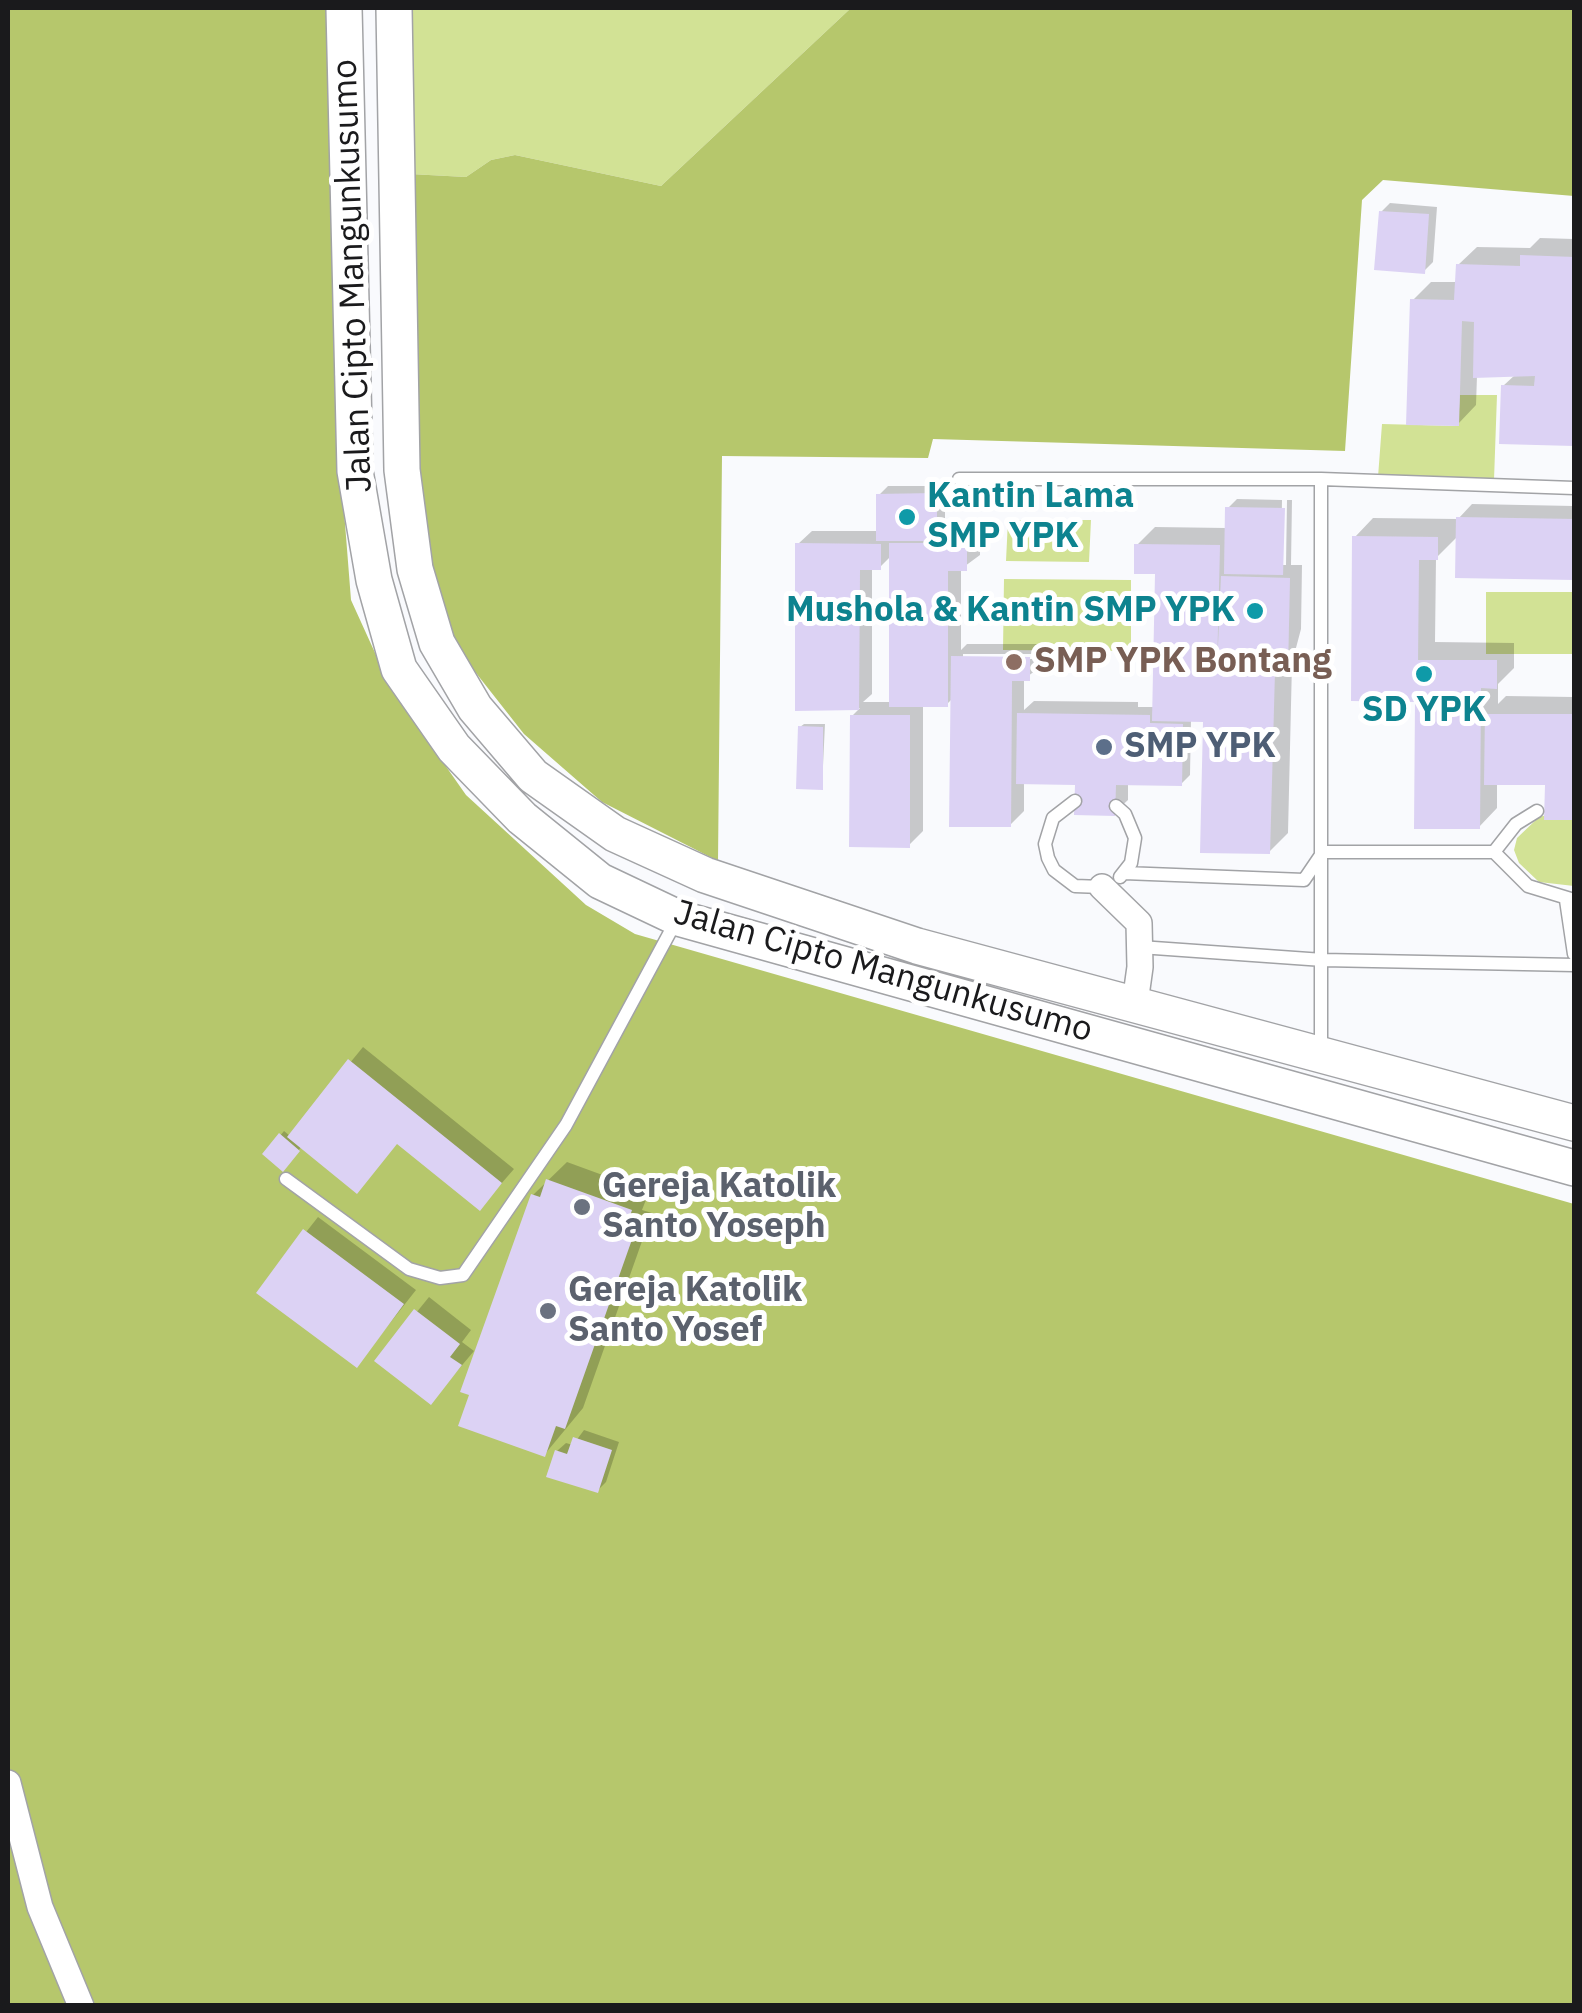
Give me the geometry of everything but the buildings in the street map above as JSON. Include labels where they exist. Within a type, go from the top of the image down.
[{"type":"street","points":[[344,18],[394,17]]},
{"type":"street","name":"Jalan Cipto Mangunkusumo","points":[[394,17],[402,470],[415,569],[437,643],[475,708],[533,776],[615,834],[704,875],[917,946],[1322,1052],[1574,1123]]},
{"type":"street","name":"Jalan Cipto Mangunkusumo","points":[[344,18],[355,471],[374,580],[399,670],[454,748],[522,818],[600,881],[678,918],[1574,1168]]},
{"type":"street","points":[[1113,880],[1139,923],[1134,1003]]},
{"type":"street","points":[[8,1783],[40,1907],[82,2006]]},
{"type":"lane","points":[[959,479],[1321,479],[1574,488]]},
{"type":"lane","points":[[1321,479],[1322,1052]]},
{"type":"lane","points":[[1075,801],[1054,818],[1046,844],[1054,870],[1076,886],[1113,880],[1304,880],[1322,890]]},
{"type":"lane","points":[[1113,880],[1131,863],[1135,838],[1125,814],[1116,806]]},
{"type":"lane","points":[[1494,852],[1516,824],[1537,810]]},
{"type":"lane","points":[[1323,852],[1494,852],[1528,886],[1570,900],[1574,954]]},
{"type":"lane","points":[[1304,880],[1323,852]]},
{"type":"lane","points":[[286,1178],[409,1269],[440,1278],[463,1274],[566,1125],[678,918]]},
{"type":"lane","points":[[1140,947],[1323,960],[1574,964]]},
{"type":"green space","points":[[8,8],[326,8],[336,409],[351,600],[391,688],[466,795],[586,905],[635,934],[1574,1204],[1574,2005],[8,2006]]},
{"type":"green space","points":[[411,8],[851,8],[661,186],[515,155],[491,160],[466,177],[410,174]]},
{"type":"green space","points":[[851,8],[1574,8],[1574,196],[1383,180],[1362,200],[1345,451],[933,439],[928,458],[722,456],[718,861],[602,802],[524,734],[454,645],[427,569],[415,468],[410,174],[466,177],[491,160],[515,155],[661,186]]},
{"type":"green space","points":[[1460,395],[1497,395],[1494,480],[1378,477],[1382,424],[1458,426]]},
{"type":"green space","points":[[1008,520],[1091,520],[1089,562],[1006,561]]},
{"type":"green space","points":[[1004,579],[1131,580],[1131,651],[1003,650]]},
{"type":"green space","points":[[1486,592],[1574,592],[1574,654],[1486,654]]},
{"type":"green space","points":[[1574,816],[1574,886],[1539,882],[1519,863],[1514,850],[1517,838],[1539,817]]},
{"type":"place","name":"Kantin Lama SMP YPK","points":[[907,517]]},
{"type":"place","name":"Mushola & Kantin SMP YPK","points":[[1255,611]]},
{"type":"place","name":"SMP YPK Bontang","points":[[1014,662]]},
{"type":"place","name":"SD YPK","points":[[1424,674]]},
{"type":"place","name":"SMP YPK","points":[[1104,747]]},
{"type":"place","name":"Gereja Katolik Santo Yoseph","points":[[582,1207]]},
{"type":"place","name":"Gereja Katolik Santo Yosef","points":[[548,1311]]}]
